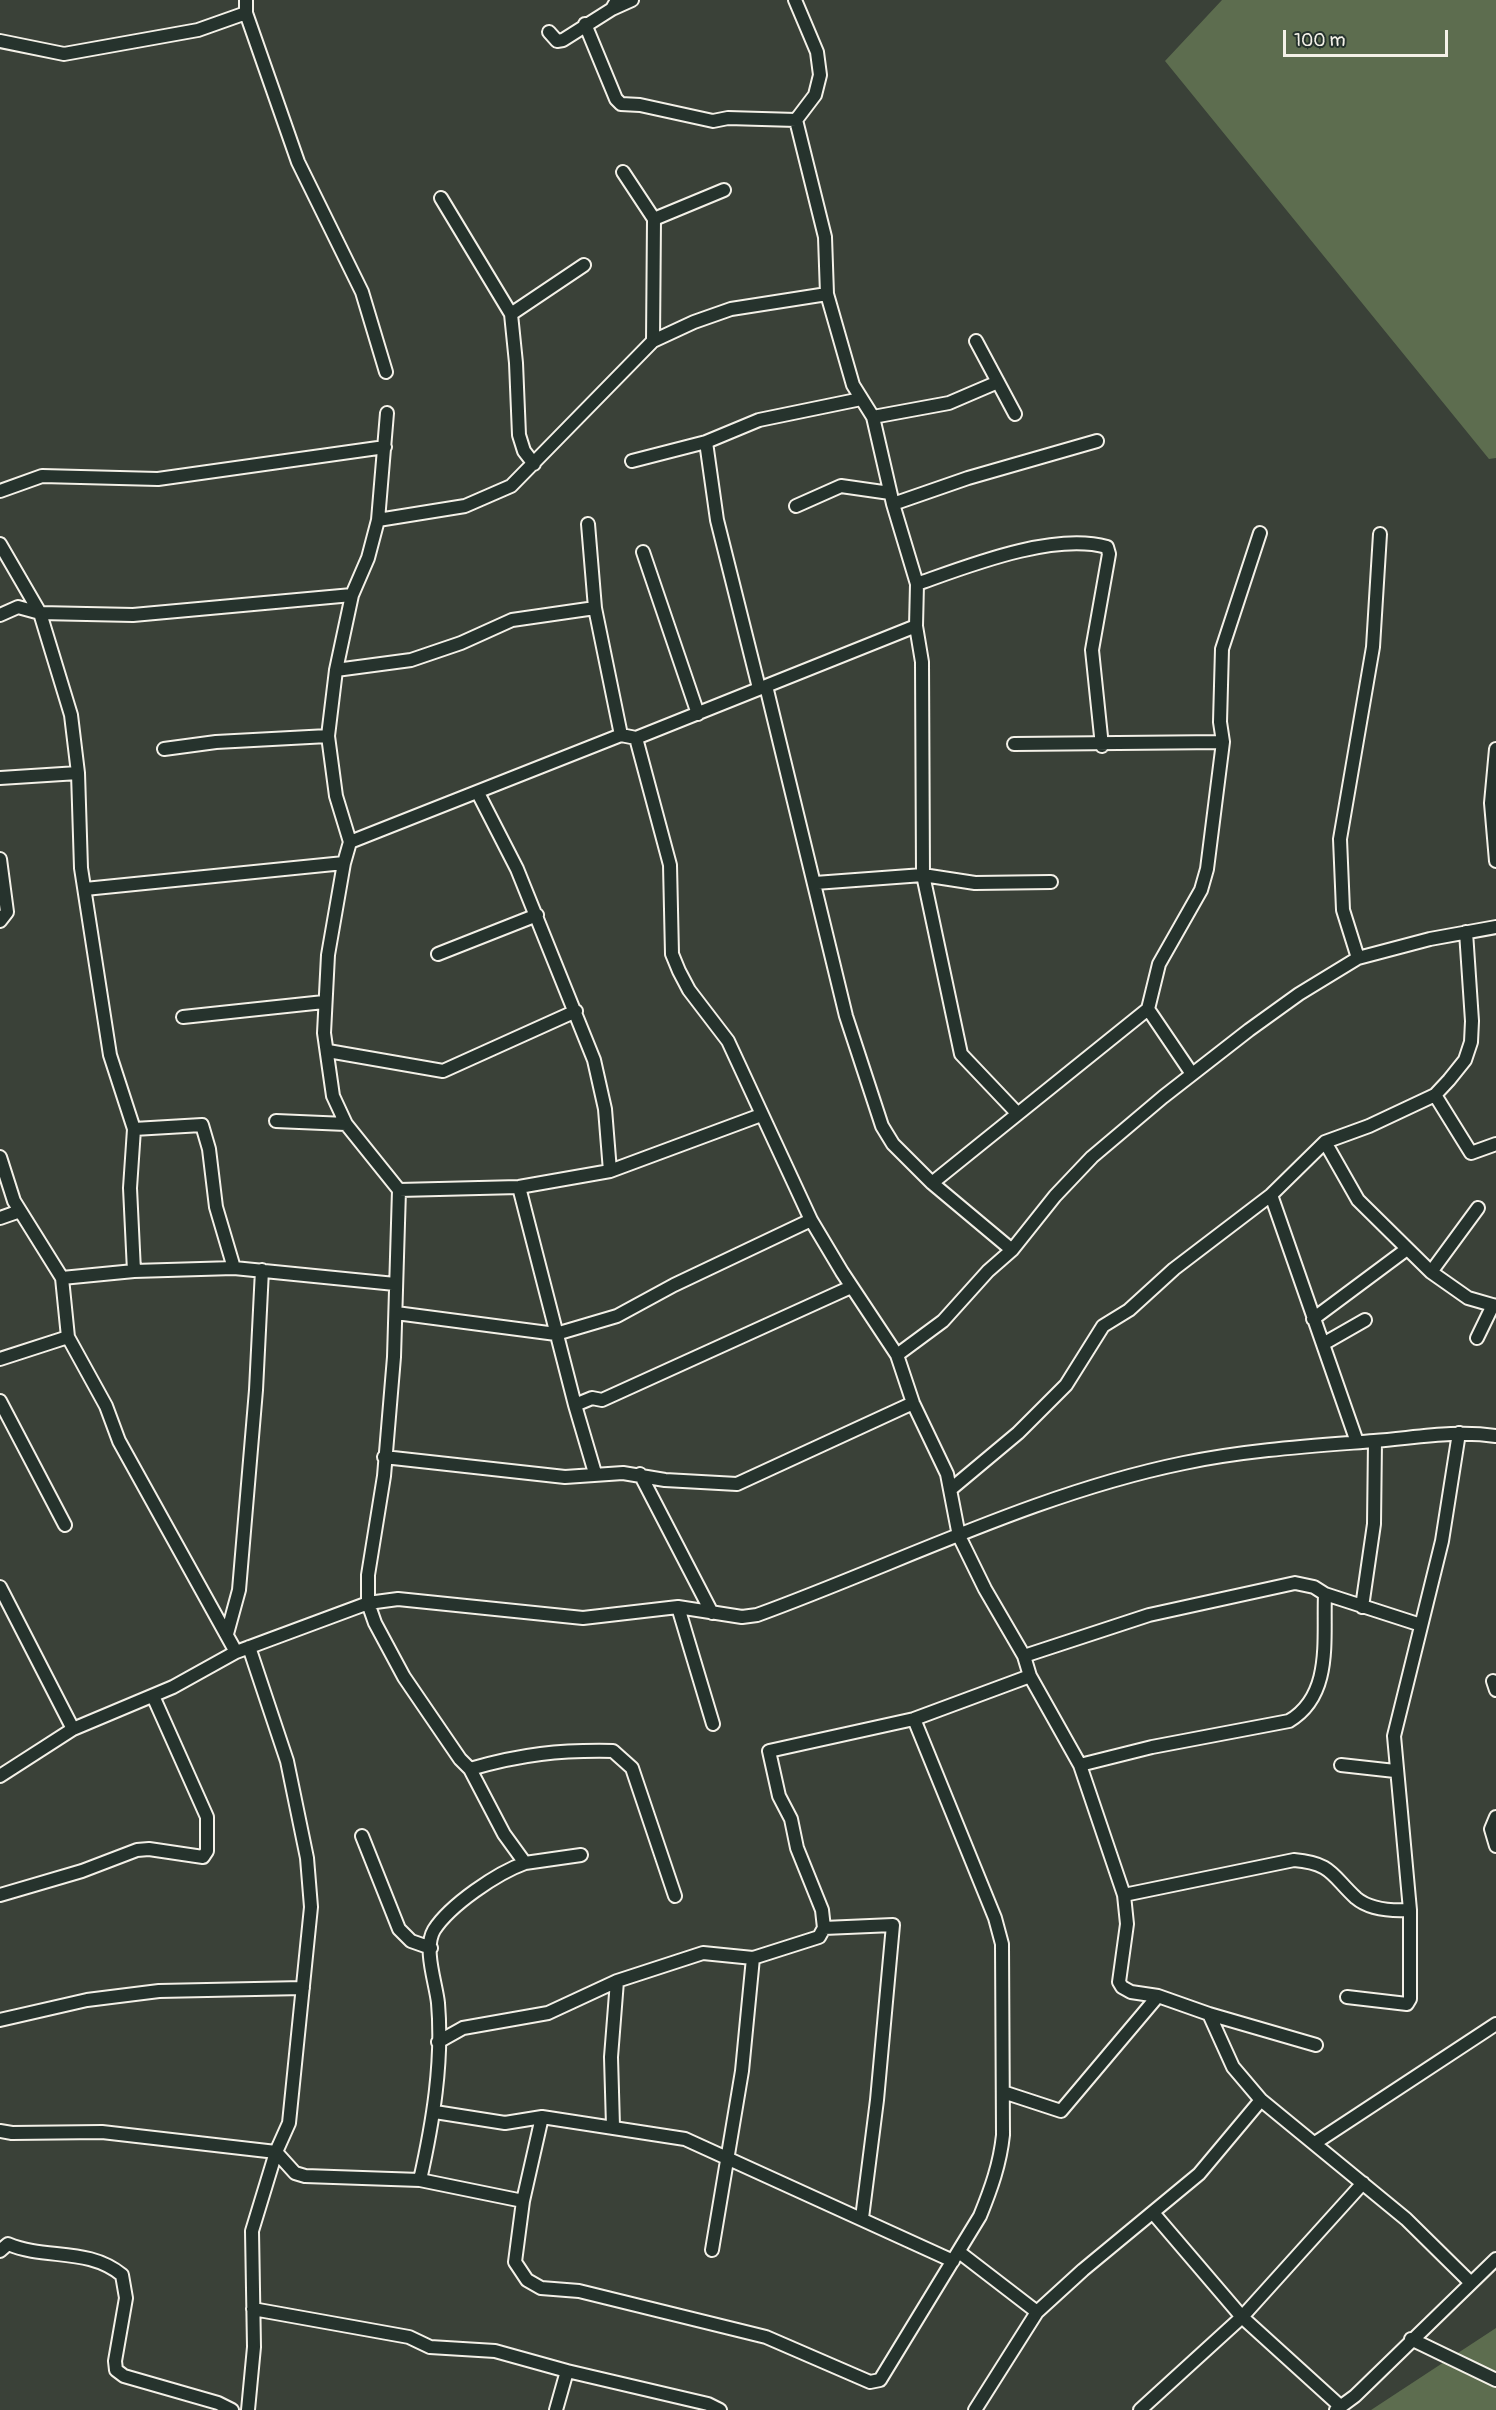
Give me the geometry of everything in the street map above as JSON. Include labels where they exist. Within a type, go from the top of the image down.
[{"type":"street","points":[[549,32],[556,37],[557,41],[563,40],[614,5],[632,0]]},
{"type":"street","points":[[795,0],[817,52],[820,75],[815,95],[796,120]]},
{"type":"street","points":[[0,41],[64,54],[198,30],[246,6],[298,162],[362,292],[386,372]]},
{"type":"street","points":[[585,24],[616,99],[621,104],[640,105],[713,121],[728,118],[796,120]]},
{"type":"street","points":[[796,120],[825,237],[827,294],[854,385],[873,417],[891,499],[916,584],[916,626],[922,662],[923,875],[961,1053],[1017,1113]]},
{"type":"street","points":[[623,172],[654,219],[653,342]]},
{"type":"street","points":[[654,219],[724,190]]},
{"type":"street","points":[[441,198],[511,314],[519,435],[524,451],[534,464]]},
{"type":"street","points":[[511,314],[585,265]]},
{"type":"street","points":[[378,520],[465,506],[511,486],[653,342],[694,322],[731,309],[827,294]]},
{"type":"street","points":[[976,341],[1015,414]]},
{"type":"street","points":[[873,417],[949,403],[998,382]]},
{"type":"street","points":[[632,461],[706,442],[759,420],[861,399]]},
{"type":"street","points":[[387,413],[378,520],[368,558],[352,595],[336,670],[328,736],[336,796],[350,842],[344,863],[328,955],[324,1002],[324,1033],[333,1096],[346,1124],[399,1190],[394,1357],[384,1476],[368,1575],[368,1603],[375,1623],[404,1677],[460,1759],[470,1769],[504,1834],[525,1863]]},
{"type":"street","points":[[796,506],[841,486],[891,499],[1097,441]]},
{"type":"street","points":[[706,442],[717,520],[815,883],[846,1016],[875,1111],[892,1144],[932,1183],[1012,1250]]},
{"type":"street","points":[[0,491],[42,476],[158,479],[385,447]]},
{"type":"street","points":[[588,524],[595,608],[621,735]]},
{"type":"street","points":[[932,1183],[1148,1009],[1159,964],[1201,890],[1207,869],[1223,742],[1220,712],[1222,649],[1260,533]]},
{"type":"street","points":[[1358,958],[1343,910],[1340,851],[1373,647],[1380,534]]},
{"type":"street","points":[[916,584],[1000,556],[1072,542],[1107,547],[1109,554],[1092,650],[1102,746]]},
{"type":"street","points":[[0,544],[40,613],[71,715],[78,773],[81,868],[110,1055],[134,1129],[130,1188],[134,1271]]},
{"type":"street","points":[[643,552],[698,714]]},
{"type":"street","points":[[0,615],[18,607],[40,613],[133,615],[352,595]]},
{"type":"street","points":[[336,670],[411,660],[461,643],[512,620],[595,608]]},
{"type":"street","points":[[350,842],[621,735],[636,738],[916,626]]},
{"type":"street","points":[[164,749],[216,742],[328,736]]},
{"type":"street","points":[[636,738],[670,865],[672,954],[689,990],[728,1041],[760,1115],[811,1220],[851,1287],[897,1355],[913,1403],[947,1474],[959,1536],[985,1589],[1024,1656],[1030,1676],[1080,1765],[1124,1895],[1127,1924],[1119,1982],[1122,1987],[1131,1992],[1158,1996],[1209,2014],[1316,2045]]},
{"type":"street","points":[[1014,744],[1102,746],[1223,742]]},
{"type":"street","points":[[1496,750],[1491,803],[1496,861]]},
{"type":"street","points":[[0,778],[78,773]]},
{"type":"street","points":[[478,793],[517,869],[576,1011],[600,1083],[610,1171]]},
{"type":"street","points":[[0,859],[7,912],[0,921]]},
{"type":"street","points":[[85,889],[344,863]]},
{"type":"street","points":[[815,883],[923,875],[975,883],[1051,882]]},
{"type":"street","points":[[438,954],[537,915]]},
{"type":"street","points":[[897,1355],[943,1321],[988,1271],[1012,1250],[1055,1196],[1092,1157],[1192,1074],[1299,994],[1358,958],[1496,927]]},
{"type":"street","points":[[951,1489],[1018,1433],[1066,1385],[1103,1326],[1129,1310],[1174,1269],[1271,1195],[1325,1142],[1369,1126],[1435,1095],[1465,1060],[1471,1041],[1472,1021],[1466,932]]},
{"type":"street","points":[[183,1017],[324,1002]]},
{"type":"street","points":[[1148,1009],[1192,1074]]},
{"type":"street","points":[[328,1051],[443,1071],[576,1011]]},
{"type":"street","points":[[1435,1095],[1471,1153],[1496,1144]]},
{"type":"street","points":[[399,1190],[519,1187],[610,1171],[760,1115]]},
{"type":"street","points":[[276,1121],[346,1124]]},
{"type":"street","points":[[134,1129],[202,1125],[209,1149],[216,1207],[234,1268]]},
{"type":"street","points":[[1325,1142],[1358,1200],[1407,1250],[1431,1272],[1468,1298],[1494,1306],[1477,1338]]},
{"type":"street","points":[[0,1157],[14,1201],[62,1278],[68,1337],[106,1406],[119,1441],[236,1652]]},
{"type":"street","points":[[519,1187],[556,1334],[595,1473]]},
{"type":"street","points":[[1271,1195],[1311,1304],[1313,1319],[1357,1442]]},
{"type":"street","points":[[1431,1272],[1478,1208]]},
{"type":"street","points":[[0,1218],[20,1211]]},
{"type":"street","points":[[396,1313],[556,1334],[617,1316],[674,1285],[811,1220]]},
{"type":"street","points":[[1313,1319],[1407,1250]]},
{"type":"street","points":[[62,1278],[134,1271],[234,1268],[395,1284]]},
{"type":"street","points":[[227,1634],[239,1590],[256,1390],[262,1270]]},
{"type":"street","points":[[575,1405],[592,1398],[602,1400],[851,1287]]},
{"type":"street","points":[[1323,1344],[1365,1320]]},
{"type":"street","points":[[0,1359],[68,1337]]},
{"type":"street","points":[[0,1401],[65,1525]]},
{"type":"street","points":[[384,1457],[565,1477],[595,1473],[640,1474],[665,1480],[737,1484],[913,1403]]},
{"type":"street","points":[[0,1776],[73,1730],[153,1696],[236,1652],[368,1603],[398,1599],[583,1618],[678,1607],[742,1617],[757,1616],[959,1536],[1087,1489],[1183,1463],[1262,1451],[1459,1433],[1496,1436]]},
{"type":"street","points":[[1347,1997],[1407,2004],[1411,1993],[1410,1910],[1395,1771],[1396,1724],[1442,1541],[1459,1433]]},
{"type":"street","points":[[1362,1607],[1374,1524],[1375,1441]]},
{"type":"street","points":[[640,1474],[712,1613]]},
{"type":"street","points":[[1024,1656],[1149,1615],[1284,1585],[1307,1585],[1362,1607],[1421,1625]]},
{"type":"street","points":[[0,1587],[73,1730]]},
{"type":"street","points":[[1080,1765],[1152,1747],[1289,1721],[1302,1713],[1312,1701],[1321,1681],[1325,1594]]},
{"type":"street","points":[[678,1607],[713,1724]]},
{"type":"street","points":[[248,2410],[254,2347],[252,2231],[276,2151],[290,2123],[311,1907],[307,1858],[287,1761],[249,1647]]},
{"type":"street","points":[[438,2042],[463,2028],[548,2013],[618,1980],[703,1953],[753,1958],[819,1937],[824,1928],[822,1910],[797,1848],[791,1819],[779,1796],[769,1751],[914,1719],[1030,1676]]},
{"type":"street","points":[[0,1895],[82,1871],[137,1850],[203,1857],[207,1851],[207,1817],[153,1696]]},
{"type":"street","points":[[542,2117],[523,2201],[515,2262],[527,2280],[542,2288],[579,2291],[766,2337],[870,2382],[880,2380],[980,2216],[1001,2157],[1002,1944],[995,1918],[914,1719]]},
{"type":"street","points":[[470,1769],[516,1756],[568,1750],[613,1751],[632,1768],[675,1896]]},
{"type":"street","points":[[1341,1765],[1395,1771]]},
{"type":"street","points":[[1496,1817],[1491,1829],[1496,1846]]},
{"type":"street","points":[[362,1836],[399,1929],[411,1941],[430,1948]]},
{"type":"street","points":[[420,2180],[435,2112],[438,2003],[430,1948],[433,1932],[449,1912],[508,1869],[525,1863],[581,1855]]},
{"type":"street","points":[[1124,1895],[1294,1860],[1312,1862],[1329,1870],[1357,1899],[1379,1909],[1410,1910]]},
{"type":"street","points":[[824,1928],[892,1925],[878,2100],[861,2218]]},
{"type":"street","points":[[712,2250],[742,2071],[753,1958]]},
{"type":"street","points":[[613,2126],[611,2057],[618,1980]]},
{"type":"street","points":[[0,2020],[87,2000],[159,1991],[303,1988]]},
{"type":"street","points":[[1003,2092],[1061,2111],[1158,1996]]},
{"type":"street","points":[[1209,2014],[1233,2067],[1261,2100],[1406,2219],[1471,2283]]},
{"type":"street","points":[[1315,2143],[1496,2024]]},
{"type":"street","points":[[975,2410],[1037,2312],[1083,2270],[1154,2214],[1199,2174],[1261,2100]]},
{"type":"street","points":[[435,2112],[505,2123],[542,2117],[613,2126],[685,2139],[861,2218],[956,2257],[1037,2312]]},
{"type":"street","points":[[0,2131],[12,2133],[102,2132],[276,2151],[295,2173],[305,2176],[420,2180],[523,2201]]},
{"type":"street","points":[[1140,2410],[1242,2317],[1363,2183]]},
{"type":"street","points":[[1154,2214],[1242,2317],[1338,2408],[1355,2396],[1411,2339],[1496,2259]]},
{"type":"street","points":[[0,2251],[8,2244],[22,2250],[80,2256],[108,2263],[122,2275],[126,2298],[115,2361],[116,2370],[124,2376],[218,2403],[232,2410]]},
{"type":"street","points":[[253,2309],[409,2337],[430,2347],[495,2351],[720,2410]]},
{"type":"street","points":[[1411,2339],[1496,2380]]},
{"type":"street","points":[[556,2410],[567,2371]]},
{"type":"street","points":[[1355,2396],[1357,2410]]},
{"type":"green space","points":[[1222,0],[1496,0],[1496,458],[1489,459],[1165,61]]},
{"type":"green space","points":[[1496,2328],[1496,2410],[1371,2410]]}]
